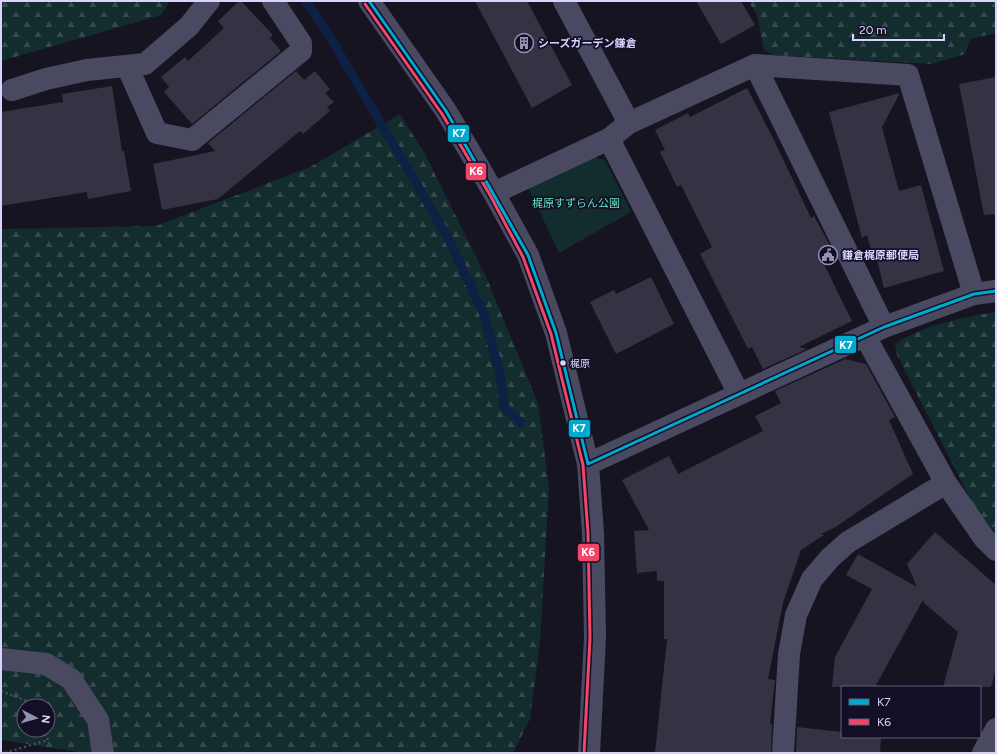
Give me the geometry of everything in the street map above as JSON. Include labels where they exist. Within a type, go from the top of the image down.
[{"type":"street","points":[[12,90],[53,77],[87,70],[145,64],[190,26],[209,1]]},
{"type":"street","points":[[127,66],[157,133],[192,140],[301,51],[302,43],[273,1]]},
{"type":"street","points":[[369,1],[446,112],[494,194],[528,255],[556,333],[588,464],[593,533],[595,638],[589,753]]},
{"type":"street","points":[[564,1],[629,123]]},
{"type":"street","points":[[494,194],[609,139],[629,123],[755,64],[908,75],[974,294]]},
{"type":"street","points":[[755,64],[874,332],[946,483],[984,538],[996,550]]},
{"type":"street","points":[[609,139],[738,394]]},
{"type":"street","points":[[588,464],[874,332],[974,294],[996,290]]},
{"type":"street","points":[[784,753],[789,654],[796,614],[812,579],[830,558],[848,542],[946,483]]},
{"type":"street","points":[[1,659],[46,664],[71,679],[98,720],[103,752]]},
{"type":"street","points":[[983,753],[996,729]]},
{"type":"path","points":[[1,691],[19,698]]},
{"type":"path","points":[[5,753],[48,740],[47,738]]},
{"type":"green space","points":[[1,1],[170,1],[161,15],[1,61]]},
{"type":"green space","points":[[748,1],[996,1],[996,33],[970,39],[965,54],[932,64],[772,55],[764,50],[757,15]]},
{"type":"green space","points":[[400,114],[425,154],[487,279],[538,403],[549,488],[540,642],[530,719],[513,753],[85,753],[1,740],[1,229],[156,226],[310,167]]},
{"type":"green space","name":"梶原すずらん公園","points":[[592,156],[605,160],[631,212],[559,253],[528,187]]},
{"type":"green space","points":[[996,312],[996,534],[976,510],[897,355],[895,344],[906,337],[930,327],[957,319]]},
{"type":"building","points":[[239,1],[241,1],[273,35],[270,38],[281,51],[192,124],[164,92],[169,87],[161,77],[185,57],[188,61],[224,28],[218,21]]},
{"type":"building","name":"シーズガーデン鎌倉","points":[[475,1],[527,1],[572,85],[532,108]]},
{"type":"building","points":[[696,1],[741,1],[755,25],[721,44]]},
{"type":"building","points":[[296,71],[304,80],[315,71],[330,89],[325,93],[334,102],[327,107],[330,111],[303,134],[300,131],[218,199],[162,210],[153,164],[215,151],[208,143]]},
{"type":"building","points":[[996,77],[996,214],[984,215],[959,84]]},
{"type":"building","points":[[112,86],[122,151],[124,151],[131,191],[88,199],[87,192],[1,206],[1,112],[63,102],[62,94]]},
{"type":"building","points":[[747,88],[773,138],[811,218],[814,216],[834,253],[822,260],[852,321],[799,347],[807,349],[763,369],[752,347],[748,349],[700,254],[712,247],[681,185],[677,187],[660,152],[665,150],[655,130],[688,113],[690,117]]},
{"type":"building","points":[[900,93],[882,127],[899,191],[921,185],[944,271],[884,288],[875,252],[872,253],[867,235],[862,238],[829,112]]},
{"type":"building","points":[[651,277],[674,324],[616,354],[590,302],[614,290],[616,294]]},
{"type":"building","points":[[845,359],[866,364],[895,417],[889,420],[913,474],[834,528],[821,534],[824,535],[801,550],[783,603],[768,679],[775,680],[770,724],[772,724],[771,753],[655,753],[667,639],[664,639],[664,581],[657,581],[657,571],[637,573],[634,531],[649,530],[622,480],[669,456],[678,474],[763,431],[755,416],[781,403],[775,391]]},
{"type":"building","points":[[935,532],[996,585],[996,668],[991,687],[943,686],[958,632],[924,603],[923,600],[876,686],[832,687],[835,657],[872,589],[846,575],[858,554],[917,587],[907,564]]},
{"type":"building","points":[[797,727],[841,732],[841,738],[881,738],[880,753],[796,753]]},
{"type":"waterway","points":[[306,1],[330,37],[446,234],[483,312],[500,374],[504,406],[521,423]]},
{"type":"transit line","name":"K7","points":[[369,1],[446,111],[528,255],[556,333],[588,464],[884,327],[974,294],[996,291]]},
{"type":"transit line","name":"K6","points":[[365,4],[442,114],[490,195],[523,257],[551,334],[583,465],[588,533],[590,638],[584,753]]},
{"type":"place","name":"シーズガーデン鎌倉","points":[[524,43]]},
{"type":"place","name":"鎌倉梶原郵便局","points":[[828,255]]},
{"type":"place","name":"梶原","points":[[563,363]]}]
